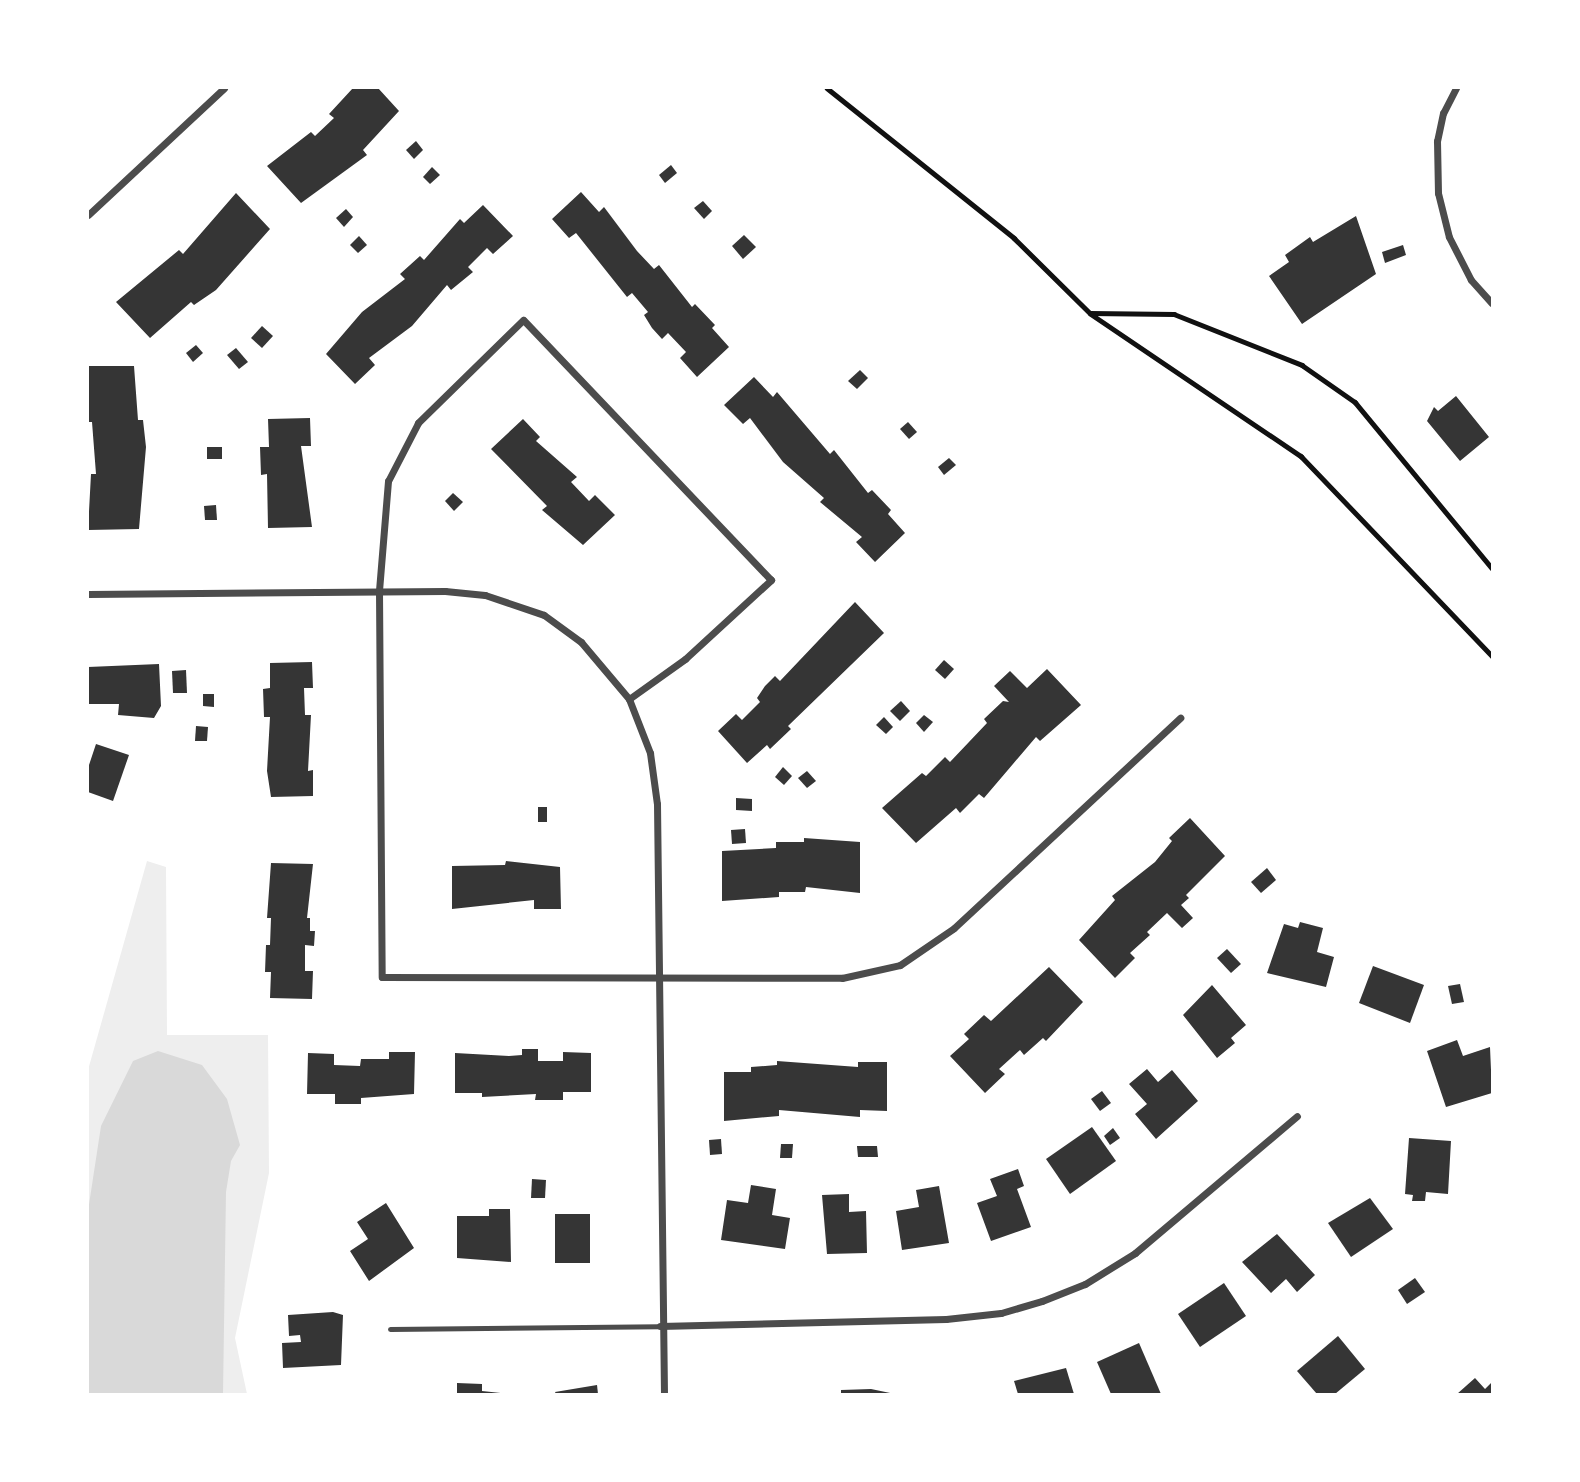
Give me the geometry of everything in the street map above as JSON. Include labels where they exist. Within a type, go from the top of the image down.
[{"type":"street","points":[[88,215],[224,88]]},
{"type":"street","points":[[1456,88],[1443,113],[1437,141],[1438,193],[1449,237],[1465,270],[1493,303]]},
{"type":"street","points":[[629,699],[685,659],[771,580],[523,320],[443,394],[401,449],[388,481],[379,591],[382,976],[658,980],[842,978],[900,965],[954,928],[1180,718]]},
{"type":"street","points":[[88,594],[379,591],[485,595],[544,615],[588,649],[629,699],[654,774],[660,1325],[664,1395]]},
{"type":"street","points":[[660,1325],[946,1320],[1001,1313],[1042,1301],[1085,1284],[1135,1252],[1297,1116]]},
{"type":"lane","points":[[390,1329],[660,1325]]},
{"type":"path","points":[[827,88],[1014,238],[1090,313],[1301,456],[1493,656]]},
{"type":"path","points":[[1090,313],[1174,314],[1302,365],[1355,402],[1493,568]]},
{"type":"shaded area","points":[[147,861],[166,867],[167,1035],[268,1035],[269,1173],[235,1338],[247,1394],[88,1394],[88,1070]]},
{"type":"shaded area","points":[[158,1051],[202,1065],[227,1099],[240,1145],[231,1161],[226,1192],[223,1394],[88,1394],[88,1211],[101,1126],[133,1061]]},
{"type":"building","points":[[353,88],[378,88],[399,111],[363,150],[367,155],[301,203],[267,166],[311,132],[315,136],[334,118],[329,114]]},
{"type":"building","points":[[416,141],[423,150],[414,159],[406,150]]},
{"type":"building","points":[[671,165],[677,173],[665,183],[659,175]]},
{"type":"building","points":[[432,167],[440,175],[430,184],[423,177]]},
{"type":"building","points":[[581,192],[599,212],[604,207],[637,251],[654,269],[659,265],[692,307],[695,304],[715,325],[712,328],[729,347],[697,377],[680,358],[686,352],[668,333],[662,339],[644,315],[648,312],[632,293],[627,297],[576,233],[569,238],[552,219]]},
{"type":"building","points":[[236,193],[270,229],[216,290],[194,305],[191,302],[150,338],[116,302],[179,250],[183,254]]},
{"type":"building","points":[[703,201],[712,211],[704,219],[694,208]]},
{"type":"building","points":[[483,205],[513,236],[493,254],[487,248],[468,267],[473,272],[451,290],[447,285],[412,326],[369,358],[375,365],[355,384],[326,354],[362,312],[405,279],[400,274],[420,256],[424,260],[460,219],[464,223]]},
{"type":"building","points":[[346,209],[353,217],[344,227],[336,218]]},
{"type":"building","points":[[1356,216],[1376,274],[1302,324],[1269,276],[1289,262],[1285,255],[1310,237],[1313,242]]},
{"type":"building","points":[[744,235],[756,247],[743,259],[732,246]]},
{"type":"building","points":[[359,236],[367,245],[358,253],[350,245]]},
{"type":"building","points":[[1403,245],[1406,255],[1385,263],[1382,252]]},
{"type":"building","points":[[262,326],[273,336],[262,348],[251,338]]},
{"type":"building","points":[[196,345],[203,353],[193,362],[186,353]]},
{"type":"building","points":[[236,348],[248,362],[239,369],[227,355]]},
{"type":"building","points":[[88,366],[134,366],[138,420],[143,420],[146,447],[139,529],[88,530],[91,474],[96,474],[92,422],[88,422]]},
{"type":"building","points":[[860,370],[868,378],[857,389],[848,381]]},
{"type":"building","points":[[754,377],[773,397],[777,392],[830,454],[834,450],[868,493],[872,490],[891,510],[888,514],[905,533],[875,562],[856,542],[862,537],[820,502],[824,498],[783,462],[750,418],[743,424],[724,405]]},
{"type":"building","points":[[1456,396],[1489,437],[1460,461],[1427,421],[1434,407],[1438,411]]},
{"type":"building","points":[[310,418],[311,446],[301,446],[312,527],[268,528],[267,474],[261,475],[260,447],[269,447],[268,419]]},
{"type":"building","points":[[523,419],[540,437],[536,441],[577,477],[571,482],[589,501],[595,495],[615,515],[583,545],[542,510],[547,506],[491,449]]},
{"type":"building","points":[[908,422],[917,432],[909,439],[900,429]]},
{"type":"building","points":[[207,447],[222,447],[222,459],[207,459]]},
{"type":"building","points":[[949,458],[956,465],[944,475],[938,467]]},
{"type":"building","points":[[453,493],[463,502],[454,511],[445,501]]},
{"type":"building","points":[[216,505],[217,520],[205,520],[204,506]]},
{"type":"building","points":[[855,602],[884,633],[788,726],[791,729],[770,749],[767,745],[747,763],[718,731],[736,714],[742,720],[760,702],[757,698],[765,686],[775,676],[780,681]]},
{"type":"building","points":[[944,660],[954,669],[945,679],[935,670]]},
{"type":"building","points":[[312,662],[313,688],[304,688],[305,715],[311,715],[308,771],[313,770],[313,796],[271,797],[267,771],[270,717],[264,717],[263,689],[270,688],[270,663]]},
{"type":"building","points":[[159,664],[161,706],[154,718],[118,715],[119,704],[88,704],[88,667]]},
{"type":"building","points":[[1047,669],[1081,705],[1040,741],[1036,737],[984,798],[979,794],[960,813],[956,808],[916,843],[882,808],[922,773],[926,776],[945,757],[950,762],[987,723],[984,719],[1003,701],[1009,702],[994,686],[1010,671],[1027,688]]},
{"type":"building","points":[[186,670],[187,693],[173,693],[172,671]]},
{"type":"building","points":[[203,694],[214,694],[214,707],[203,706]]},
{"type":"building","points":[[901,701],[910,711],[900,721],[890,711]]},
{"type":"building","points":[[924,715],[933,722],[924,732],[916,723]]},
{"type":"building","points":[[884,717],[893,727],[886,734],[876,725]]},
{"type":"building","points":[[196,726],[208,727],[207,741],[195,741]]},
{"type":"building","points":[[96,744],[129,755],[113,801],[88,792],[88,768]]},
{"type":"building","points":[[783,767],[792,776],[784,785],[775,777]]},
{"type":"building","points":[[807,771],[816,781],[807,788],[798,778]]},
{"type":"building","points":[[736,798],[752,799],[752,811],[736,810]]},
{"type":"building","points":[[538,807],[547,807],[547,822],[538,822]]},
{"type":"building","points":[[1190,818],[1225,856],[1186,895],[1189,898],[1181,905],[1193,918],[1182,928],[1167,913],[1147,932],[1150,935],[1130,953],[1135,958],[1115,978],[1079,940],[1115,900],[1112,896],[1155,862],[1172,841],[1169,838]]},
{"type":"building","points":[[745,829],[746,843],[732,844],[731,830]]},
{"type":"building","points":[[804,838],[860,842],[860,893],[806,887],[805,892],[779,892],[779,897],[722,901],[722,851],[776,848],[776,842],[804,842]]},
{"type":"building","points":[[506,861],[560,867],[561,909],[534,909],[534,900],[452,909],[452,866],[505,865]]},
{"type":"building","points":[[271,863],[313,864],[307,918],[310,918],[310,931],[315,931],[314,946],[305,945],[305,971],[313,971],[312,999],[270,998],[271,972],[265,972],[266,945],[270,945],[271,918],[267,918]]},
{"type":"building","points":[[1267,868],[1276,880],[1261,893],[1251,882]]},
{"type":"building","points":[[1300,922],[1323,928],[1317,952],[1334,957],[1326,987],[1267,973],[1284,924],[1298,928]]},
{"type":"building","points":[[1227,949],[1241,964],[1231,973],[1217,958]]},
{"type":"building","points":[[1373,966],[1424,985],[1410,1023],[1359,1003]]},
{"type":"building","points":[[1049,967],[1083,1002],[1046,1041],[1043,1038],[1024,1055],[1020,1050],[999,1069],[1005,1074],[985,1093],[950,1056],[969,1039],[964,1034],[984,1015],[991,1021]]},
{"type":"building","points":[[1460,984],[1464,1002],[1452,1004],[1448,986]]},
{"type":"building","points":[[1212,985],[1246,1025],[1231,1038],[1235,1043],[1217,1058],[1183,1015]]},
{"type":"building","points":[[1457,1040],[1463,1056],[1490,1047],[1492,1093],[1446,1107],[1427,1051]]},
{"type":"building","points":[[522,1049],[538,1049],[538,1061],[563,1061],[563,1052],[591,1053],[591,1092],[563,1092],[563,1100],[535,1100],[536,1094],[482,1097],[482,1093],[455,1093],[455,1053],[509,1056],[522,1055]]},
{"type":"building","points":[[389,1052],[415,1052],[414,1094],[361,1098],[361,1104],[335,1104],[335,1094],[307,1094],[308,1053],[334,1054],[334,1065],[360,1066],[361,1059],[389,1059]]},
{"type":"building","points":[[777,1061],[858,1067],[858,1062],[887,1062],[887,1111],[860,1110],[860,1117],[779,1110],[779,1116],[724,1121],[724,1072],[751,1072],[751,1067],[777,1065]]},
{"type":"building","points":[[1147,1069],[1158,1082],[1172,1070],[1198,1101],[1156,1139],[1135,1114],[1147,1104],[1129,1084]]},
{"type":"building","points":[[1102,1091],[1111,1103],[1100,1111],[1091,1099]]},
{"type":"building","points":[[1092,1127],[1116,1161],[1070,1194],[1046,1159]]},
{"type":"building","points":[[1113,1128],[1120,1138],[1110,1145],[1104,1136]]},
{"type":"building","points":[[1409,1138],[1451,1141],[1448,1194],[1426,1192],[1425,1201],[1412,1201],[1413,1195],[1405,1194]]},
{"type":"building","points":[[721,1139],[722,1154],[710,1155],[709,1140]]},
{"type":"building","points":[[781,1144],[793,1144],[792,1158],[780,1158]]},
{"type":"building","points":[[857,1146],[877,1146],[878,1157],[858,1157]]},
{"type":"building","points":[[1018,1169],[1024,1186],[1017,1189],[1031,1227],[991,1241],[977,1203],[997,1196],[990,1179]]},
{"type":"building","points":[[532,1179],[546,1180],[545,1198],[531,1198]]},
{"type":"building","points":[[751,1185],[776,1189],[772,1215],[790,1218],[785,1249],[721,1240],[727,1200],[748,1203]]},
{"type":"building","points":[[939,1186],[949,1243],[902,1250],[896,1211],[919,1207],[916,1190]]},
{"type":"building","points":[[849,1194],[849,1212],[866,1211],[867,1253],[827,1254],[822,1195]]},
{"type":"building","points":[[1370,1198],[1393,1229],[1351,1257],[1328,1223]]},
{"type":"building","points":[[386,1203],[414,1248],[369,1281],[350,1251],[368,1239],[357,1222]]},
{"type":"building","points":[[489,1209],[510,1209],[511,1262],[457,1258],[457,1216],[489,1216]]},
{"type":"building","points":[[555,1214],[590,1214],[590,1263],[555,1263]]},
{"type":"building","points":[[1277,1234],[1315,1275],[1297,1292],[1286,1279],[1271,1293],[1242,1262]]},
{"type":"building","points":[[1415,1278],[1425,1292],[1407,1304],[1398,1290]]},
{"type":"building","points":[[1224,1283],[1246,1316],[1200,1347],[1178,1314]]},
{"type":"building","points":[[333,1312],[343,1315],[341,1365],[283,1368],[282,1343],[301,1342],[300,1335],[289,1336],[288,1315]]},
{"type":"building","points":[[1338,1336],[1365,1369],[1335,1394],[1317,1394],[1297,1371]]},
{"type":"building","points":[[1139,1343],[1161,1394],[1111,1394],[1097,1362]]},
{"type":"building","points":[[1066,1368],[1074,1394],[1018,1394],[1014,1381]]},
{"type":"building","points":[[1475,1378],[1485,1389],[1492,1382],[1492,1394],[1457,1394]]},
{"type":"building","points":[[457,1383],[482,1384],[482,1391],[510,1394],[457,1394]]},
{"type":"building","points":[[597,1385],[598,1394],[555,1392]]},
{"type":"building","points":[[871,1389],[895,1394],[841,1394],[841,1390]]}]
